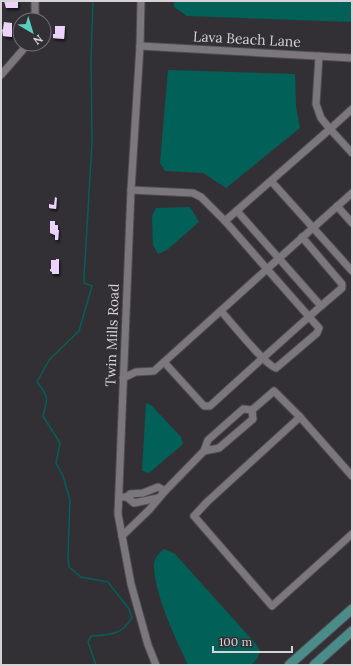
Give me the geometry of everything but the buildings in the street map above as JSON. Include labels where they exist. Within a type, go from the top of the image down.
[{"type":"main road","points":[[289,665],[352,609]]},
{"type":"main road","points":[[314,665],[352,631]]},
{"type":"street","points":[[35,1],[35,12]]},
{"type":"street","name":"Twin Mills Road","points":[[141,1],[140,46],[131,190],[118,514],[130,584],[148,645],[156,665]]},
{"type":"street","name":"Lava Beach Lane","points":[[140,46],[352,58]]},
{"type":"street","points":[[1,75],[21,52]]},
{"type":"street","points":[[319,56],[316,104],[321,118],[352,153]]},
{"type":"street","points":[[225,221],[352,109]]},
{"type":"street","points":[[271,180],[312,228],[352,271]]},
{"type":"street","points":[[131,190],[193,193],[201,197],[225,221],[319,328],[316,333],[276,368],[271,367],[221,311]]},
{"type":"street","points":[[123,378],[136,372],[154,371],[312,228],[351,196]]},
{"type":"street","points":[[337,206],[352,223]]},
{"type":"street","points":[[237,211],[321,306]]},
{"type":"street","points":[[164,362],[204,406],[210,406],[342,288],[342,284],[302,238]]},
{"type":"street","points":[[122,536],[149,510],[158,498],[204,451],[208,440],[243,409],[252,410],[274,391],[300,417],[352,476]]},
{"type":"street","points":[[204,451],[219,448],[253,419],[252,410]]},
{"type":"street","points":[[300,417],[207,502],[194,516],[272,606],[352,534]]},
{"type":"street","points":[[119,497],[127,497],[130,494],[143,493],[158,487],[165,491]]},
{"type":"street","points":[[127,497],[134,503],[158,498]]},
{"type":"shaded area","points":[[174,1],[352,1],[352,22],[187,16],[174,7]]},
{"type":"shaded area","points":[[168,70],[295,74],[296,107],[300,128],[226,188],[203,173],[165,171],[160,163]]},
{"type":"shaded area","points":[[190,207],[199,222],[167,250],[158,254],[153,245],[152,216],[156,208]]},
{"type":"shaded area","points":[[146,403],[151,405],[181,437],[183,444],[149,473],[142,471]]},
{"type":"shaded area","points":[[164,549],[175,554],[256,644],[260,651],[257,659],[251,665],[188,665],[166,615],[157,588],[154,564],[155,559]]},
{"type":"waterway","points":[[93,1],[91,60],[92,142],[84,278],[84,283],[92,286],[79,331],[49,360],[37,382],[44,391],[46,398],[43,416],[60,443],[56,463],[63,476],[70,500],[69,567],[81,577],[108,582],[129,609],[132,617],[120,631],[110,634],[91,636],[88,642],[96,665]]}]
